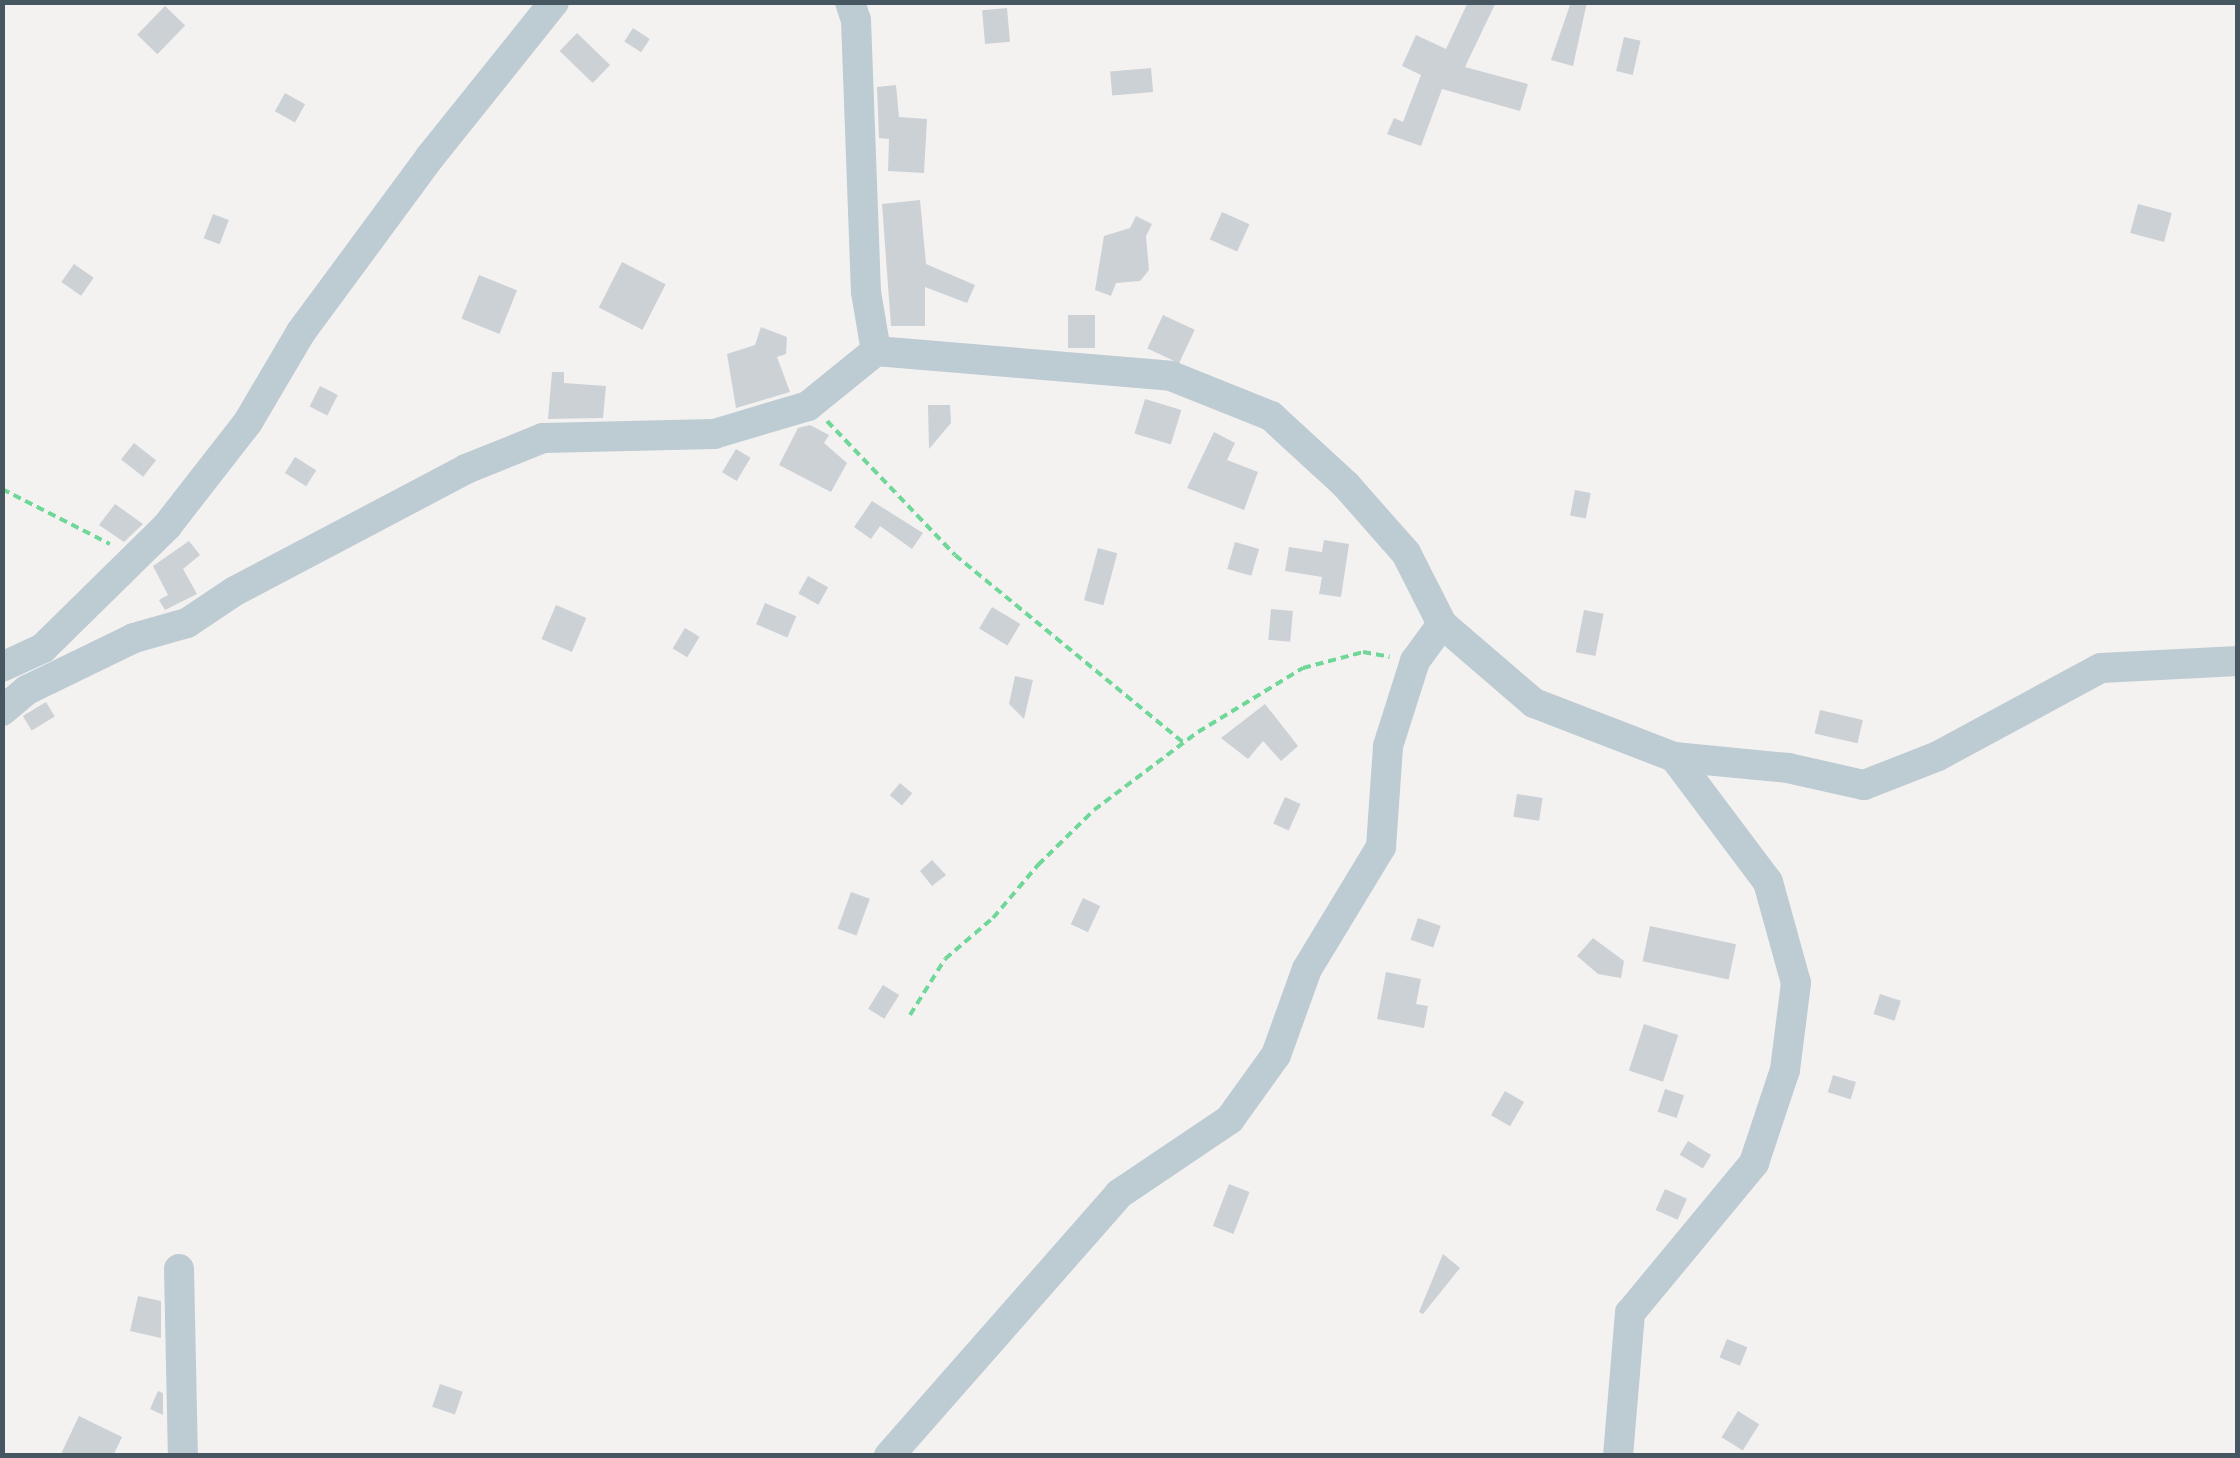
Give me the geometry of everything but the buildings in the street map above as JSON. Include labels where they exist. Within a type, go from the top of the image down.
[{"type":"street","points":[[4,665],[43,648],[136,558],[248,422],[301,332],[554,2]]},
{"type":"street","points":[[850,2],[856,20],[866,292],[876,350]]},
{"type":"street","points":[[2,711],[27,690],[134,638],[187,623],[235,591],[466,470],[542,438],[714,434],[808,406],[876,350],[1171,376],[1271,416],[1346,485],[1406,554],[1442,624],[1534,704],[1674,756],[1788,768],[1864,785],[1938,756],[2101,668],[2238,661]]},
{"type":"street","points":[[889,1456],[1118,1194],[1230,1119],[1276,1055],[1307,969],[1381,847],[1388,746],[1415,662],[1442,624]]},
{"type":"street","points":[[1618,1456],[1630,1313],[1754,1162],[1784,1070],[1796,983],[1768,882],[1674,756]]},
{"type":"street","points":[[179,1269],[183,1456]]},
{"type":"path","points":[[808,406],[843,433],[954,556],[1184,743]]},
{"type":"path","points":[[2,489],[136,558]]},
{"type":"path","points":[[910,1015],[945,958],[993,918],[1038,865],[1094,810],[1254,692],[1303,668],[1363,652],[1415,662]]}]
